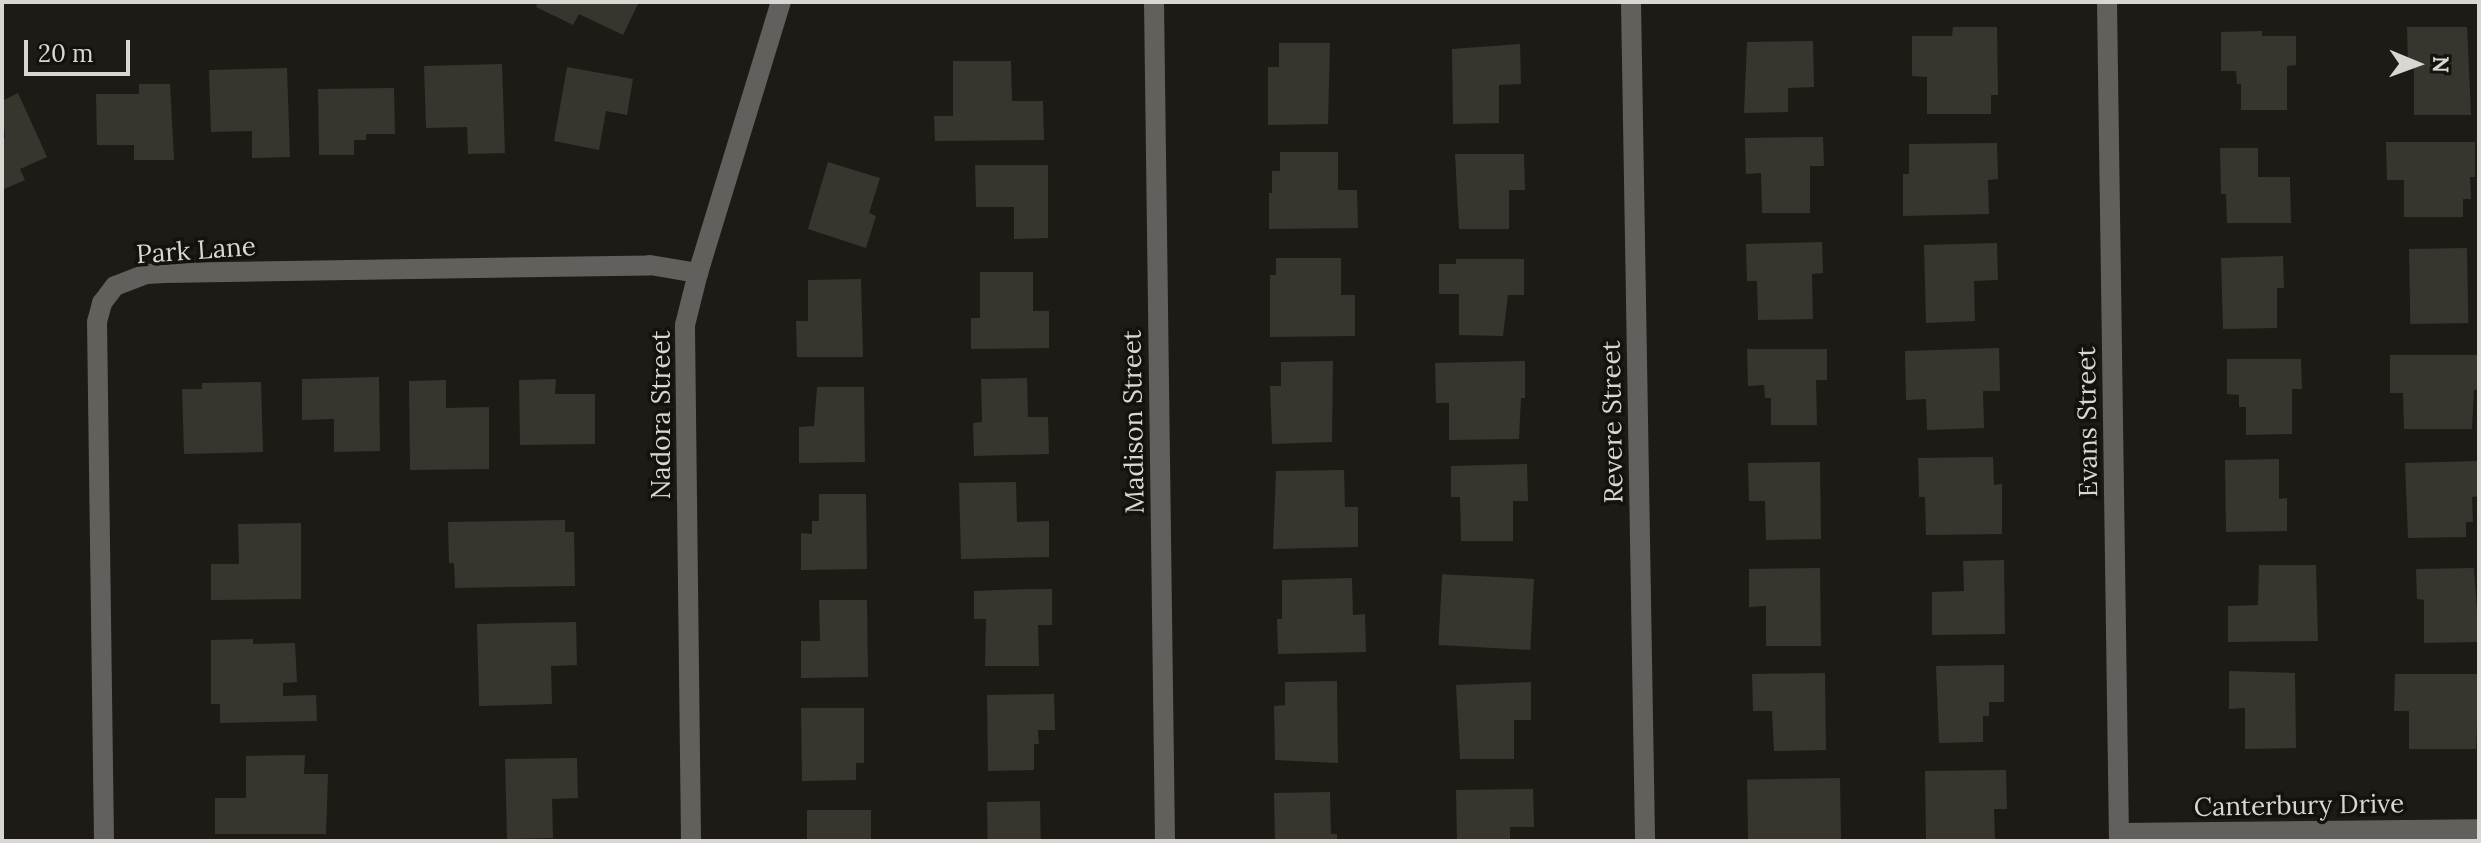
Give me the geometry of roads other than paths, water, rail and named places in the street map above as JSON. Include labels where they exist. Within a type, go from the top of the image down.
[{"type":"street","name":"Nadora Street","points":[[691,841],[685,325],[781,2]]},
{"type":"street","name":"Madison Street","points":[[1154,2],[1165,841]]},
{"type":"street","name":"Revere Street","points":[[1631,2],[1645,841]]},
{"type":"street","name":"Evans Street","points":[[2107,2],[2119,837]]},
{"type":"street","name":"Park Lane","points":[[104,841],[96,340],[102,303],[115,286],[146,274],[165,273],[650,265],[698,273]]},
{"type":"street","name":"Canterbury Drive","points":[[2119,837],[2479,829]]}]
